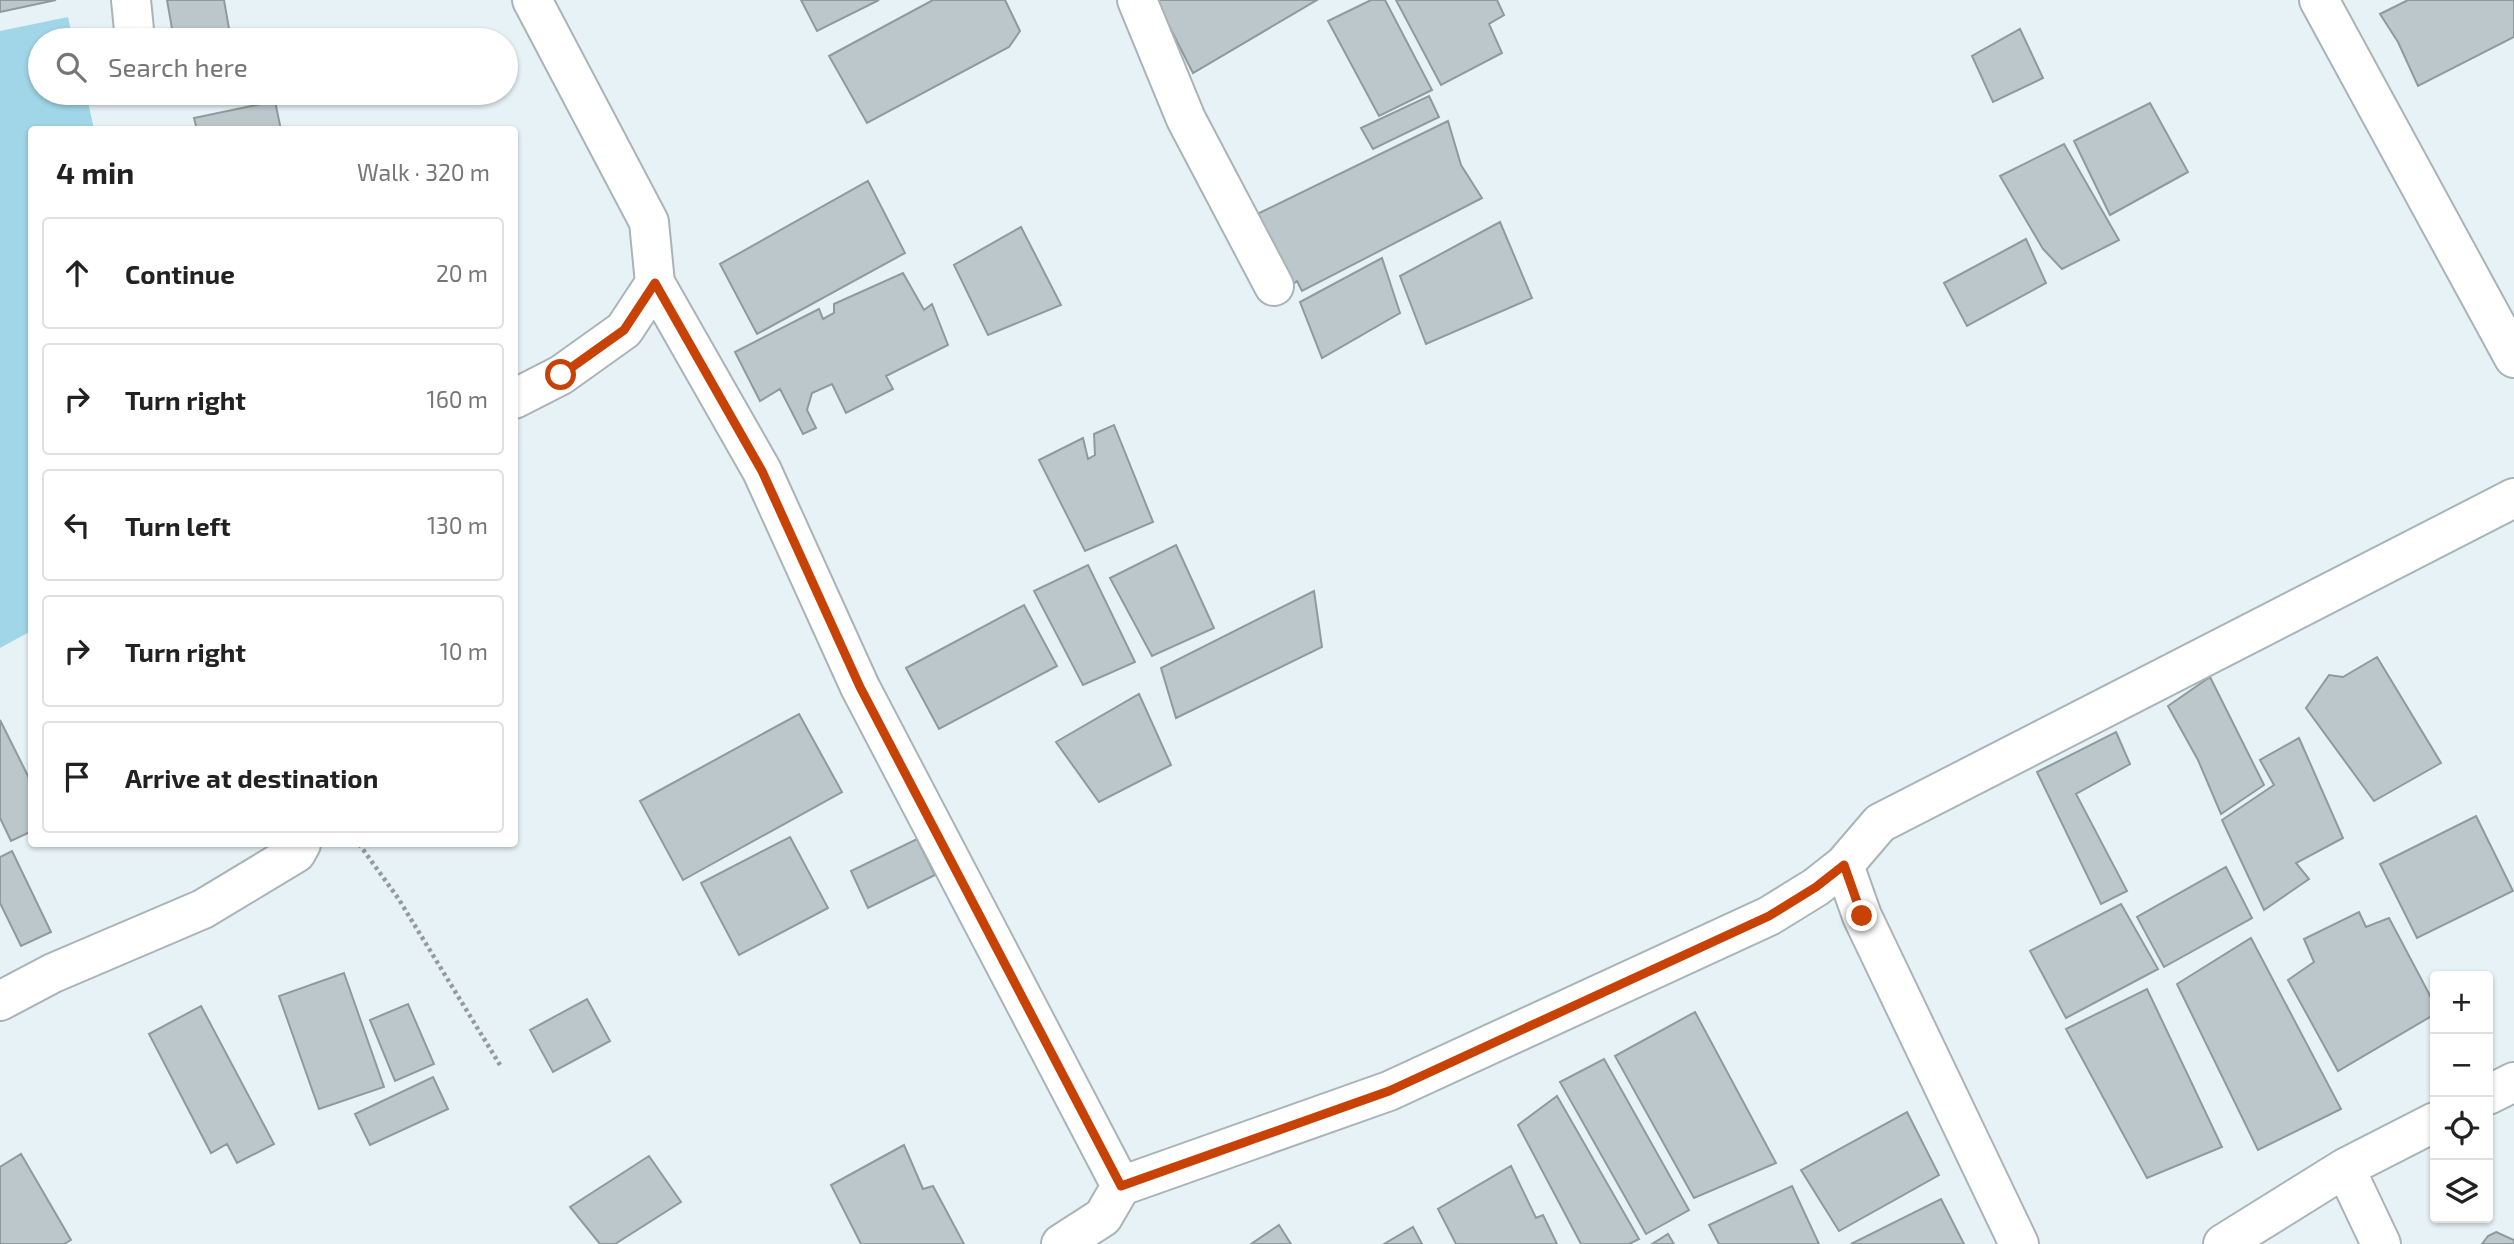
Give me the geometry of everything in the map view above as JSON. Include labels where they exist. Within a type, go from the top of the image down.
[{"type":"street","points":[[131,0],[134,28]]},
{"type":"street","points":[[532,0],[649,222],[655,283],[762,471],[860,687],[1121,1186]]},
{"type":"street","points":[[1137,0],[1186,119],[1274,286]]},
{"type":"street","points":[[2319,0],[2514,358]]},
{"type":"street","points":[[518,397],[561,375],[624,330],[655,283]]},
{"type":"street","points":[[1061,1244],[1103,1217],[1121,1186],[1389,1091],[1769,916],[1816,887],[1844,865],[1880,823],[2514,498]]},
{"type":"street","points":[[0,1001],[53,973],[203,909],[296,853],[299,847]]},
{"type":"street","points":[[1844,865],[1862,916],[2019,1244]]},
{"type":"street","points":[[2493,1092],[2514,1082]]},
{"type":"street","points":[[2223,1244],[2345,1168],[2430,1125]]},
{"type":"street","points":[[2345,1168],[2381,1244]]},
{"type":"path","points":[[361,847],[398,898],[500,1065]]},
{"type":"shaded area","points":[[68,17],[70,28],[28,28],[28,105],[89,105],[93,126],[28,126],[28,633],[0,648],[0,31]]},
{"type":"building","points":[[0,0],[56,0],[0,12]]},
{"type":"building","points":[[167,0],[224,0],[229,28],[172,28]]},
{"type":"building","points":[[801,0],[879,0],[817,31]]},
{"type":"building","points":[[933,0],[1005,0],[1020,31],[1009,47],[867,123],[829,56]]},
{"type":"building","points":[[1156,0],[1317,0],[1193,73]]},
{"type":"building","points":[[1371,0],[1385,0],[1432,90],[1379,116],[1328,21]]},
{"type":"building","points":[[1396,0],[1497,0],[1504,15],[1489,24],[1502,53],[1441,85]]},
{"type":"building","points":[[2408,0],[2514,0],[2514,37],[2418,86],[2398,42],[2380,14]]},
{"type":"building","points":[[2020,29],[2043,78],[1993,102],[1972,56]]},
{"type":"building","points":[[1429,96],[1439,117],[1373,149],[1361,128]]},
{"type":"building","points":[[2150,103],[2188,172],[2110,215],[2074,141]]},
{"type":"building","points":[[256,105],[276,105],[280,126],[196,126],[194,118]]},
{"type":"building","points":[[1448,121],[1461,165],[1482,198],[1302,291],[1297,281],[1287,289],[1249,218]]},
{"type":"building","points":[[2064,144],[2119,240],[2062,269],[2043,249],[2000,176]]},
{"type":"building","points":[[868,181],[905,253],[757,334],[720,264]]},
{"type":"building","points":[[1500,222],[1532,298],[1426,344],[1400,276]]},
{"type":"building","points":[[1021,227],[1061,305],[988,335],[954,265]]},
{"type":"building","points":[[2026,239],[2046,283],[1967,326],[1944,283]]},
{"type":"building","points":[[1382,258],[1400,313],[1322,358],[1300,302]]},
{"type":"building","points":[[903,273],[924,310],[932,304],[948,345],[886,376],[893,389],[846,413],[832,384],[812,393],[807,410],[816,428],[803,434],[780,389],[760,401],[735,352],[819,309],[823,319],[834,313],[834,304]]},
{"type":"building","points":[[1114,425],[1153,522],[1085,551],[1039,460],[1083,438],[1088,459],[1095,455],[1094,434]]},
{"type":"building","points":[[1176,545],[1214,628],[1152,656],[1110,578]]},
{"type":"building","points":[[1088,565],[1135,662],[1083,685],[1034,591]]},
{"type":"building","points":[[1314,591],[1322,647],[1176,718],[1161,668]]},
{"type":"building","points":[[1024,605],[1057,666],[939,729],[906,668]]},
{"type":"building","points":[[2377,657],[2441,763],[2374,801],[2306,708],[2329,675],[2343,677]]},
{"type":"building","points":[[2210,677],[2264,785],[2221,814],[2198,760],[2168,706]]},
{"type":"building","points":[[1139,694],[1171,765],[1099,802],[1056,742]]},
{"type":"building","points":[[799,714],[842,792],[683,880],[640,801]]},
{"type":"building","points":[[0,720],[28,776],[28,833],[11,841],[0,818]]},
{"type":"building","points":[[2116,732],[2130,764],[2076,794],[2127,891],[2101,904],[2037,772]]},
{"type":"building","points":[[2299,738],[2343,838],[2296,863],[2309,879],[2264,910],[2222,820],[2274,785],[2260,760]]},
{"type":"building","points":[[2476,816],[2513,891],[2417,938],[2380,864]]},
{"type":"building","points":[[790,837],[828,908],[739,955],[701,883]]},
{"type":"building","points":[[917,839],[935,875],[868,908],[851,871]]},
{"type":"building","points":[[12,851],[51,932],[21,946],[0,903],[0,857]]},
{"type":"building","points":[[2226,867],[2252,918],[2164,967],[2137,917]]},
{"type":"building","points":[[2121,904],[2158,969],[2066,1018],[2030,951]]},
{"type":"building","points":[[2359,912],[2366,927],[2389,918],[2430,996],[2430,1017],[2338,1071],[2288,980],[2314,962],[2304,939]]},
{"type":"building","points":[[2251,938],[2341,1109],[2258,1150],[2177,984]]},
{"type":"building","points":[[344,973],[384,1087],[319,1109],[279,996]]},
{"type":"building","points":[[2147,989],[2222,1147],[2147,1178],[2066,1029]]},
{"type":"building","points":[[587,999],[610,1041],[553,1072],[530,1030]]},
{"type":"building","points":[[408,1004],[434,1064],[395,1081],[370,1020]]},
{"type":"building","points":[[201,1006],[274,1144],[237,1163],[227,1144],[211,1153],[149,1034]]},
{"type":"building","points":[[1695,1012],[1776,1163],[1694,1198],[1615,1056]]},
{"type":"building","points":[[1604,1059],[1689,1210],[1646,1234],[1560,1082]]},
{"type":"building","points":[[433,1077],[448,1109],[370,1145],[355,1114]]},
{"type":"building","points":[[1557,1096],[1639,1239],[1629,1244],[1581,1244],[1518,1125]]},
{"type":"building","points":[[1907,1112],[1939,1175],[1839,1231],[1801,1170]]},
{"type":"building","points":[[904,1145],[923,1189],[933,1186],[964,1244],[861,1244],[831,1185]]},
{"type":"building","points":[[21,1154],[71,1240],[64,1244],[0,1244],[0,1167]]},
{"type":"building","points":[[649,1156],[681,1202],[615,1244],[600,1244],[570,1207]]},
{"type":"building","points":[[1511,1166],[1536,1218],[1543,1215],[1557,1244],[1456,1244],[1438,1209]]},
{"type":"building","points":[[1792,1186],[1819,1244],[1719,1244],[1709,1225]]},
{"type":"building","points":[[1941,1199],[1964,1244],[1851,1244]]},
{"type":"building","points":[[1279,1225],[1291,1244],[1251,1244]]},
{"type":"building","points":[[1413,1227],[1422,1244],[1384,1244]]},
{"type":"building","points":[[2496,1232],[2514,1240],[2514,1244],[2482,1244],[2488,1236]]},
{"type":"building","points":[[1668,1234],[1674,1244],[1652,1244]]},
{"type":"route","points":[[561,375],[624,330],[655,283],[762,471],[860,687],[1121,1186],[1389,1091],[1769,916],[1816,887],[1844,865],[1862,916]]}]
